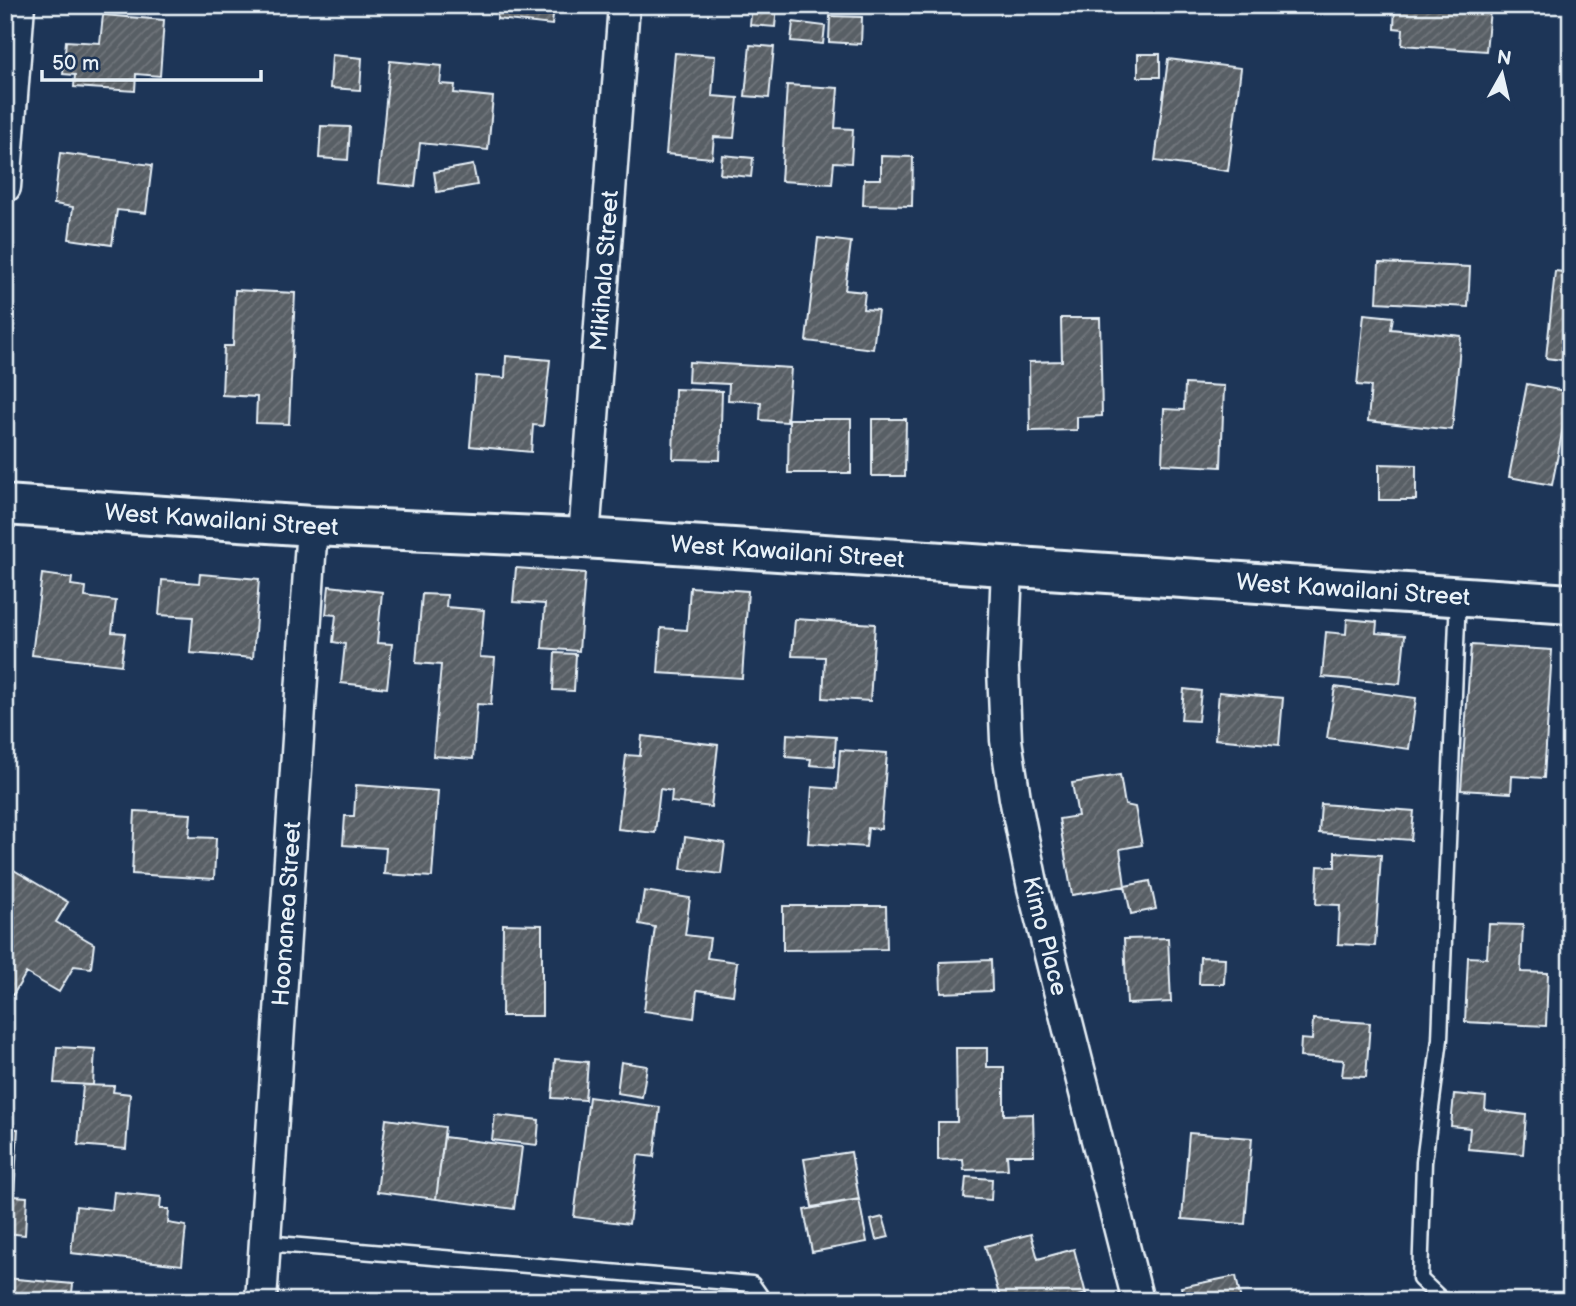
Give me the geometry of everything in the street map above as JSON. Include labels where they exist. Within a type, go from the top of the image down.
[{"type":"street","points":[[5,187],[19,5]]},
{"type":"street","name":"Mikihala Street","points":[[584,538],[624,5]]},
{"type":"street","name":"West Kawailani Street","points":[[5,505],[312,526],[584,538],[1571,604]]},
{"type":"street","name":"Hoonanea Street","points":[[261,1301],[312,526]]},
{"type":"street","name":"Kimo Place","points":[[1007,566],[1003,680],[1006,740],[1015,798],[1033,888],[1139,1301]]},
{"type":"lane","points":[[1443,1301],[1420,1279],[1424,1162],[1440,1040],[1458,595]]},
{"type":"lane","points":[[265,1243],[752,1284],[764,1301]]},
{"type":"building","points":[[498,5],[554,5],[552,25],[497,19]]},
{"type":"building","points":[[752,5],[777,5],[775,27],[750,25]]},
{"type":"building","points":[[1395,5],[1445,5],[1490,10],[1486,51],[1402,45],[1403,29],[1394,28]]},
{"type":"building","points":[[103,15],[164,20],[160,76],[136,74],[135,91],[74,87],[75,75],[63,74],[66,41],[100,43]]},
{"type":"building","points":[[830,16],[862,17],[861,44],[829,42]]},
{"type":"building","points":[[793,22],[825,26],[823,44],[791,41]]},
{"type":"building","points":[[750,45],[774,47],[769,98],[745,96]]},
{"type":"building","points":[[675,53],[715,56],[712,96],[738,98],[734,138],[714,137],[712,158],[666,154]]},
{"type":"building","points":[[1138,54],[1160,54],[1160,77],[1138,77]]},
{"type":"building","points":[[332,55],[362,58],[360,90],[330,88]]},
{"type":"building","points":[[1168,59],[1241,68],[1228,171],[1155,161]]},
{"type":"building","points":[[390,61],[442,66],[440,84],[455,85],[454,93],[493,97],[488,150],[420,143],[415,187],[378,183]]},
{"type":"building","points":[[787,85],[838,88],[835,128],[853,129],[851,163],[834,162],[832,184],[781,181]]},
{"type":"building","points":[[321,126],[350,127],[348,160],[319,158]]},
{"type":"building","points":[[60,153],[152,165],[146,213],[117,210],[112,245],[69,239],[73,207],[54,204]]},
{"type":"building","points":[[722,155],[753,158],[751,177],[720,174]]},
{"type":"building","points":[[881,156],[913,157],[912,206],[863,205],[864,179],[881,179]]},
{"type":"building","points":[[473,165],[477,185],[437,192],[434,172]]},
{"type":"building","points":[[818,238],[851,242],[845,290],[865,292],[863,309],[878,310],[873,349],[806,341]]},
{"type":"building","points":[[1379,263],[1470,267],[1468,307],[1377,302]]},
{"type":"building","points":[[1555,271],[1571,273],[1571,361],[1546,358]]},
{"type":"building","points":[[235,290],[295,293],[289,424],[256,423],[257,397],[222,395],[224,346],[233,346]]},
{"type":"building","points":[[1364,314],[1393,317],[1391,329],[1461,336],[1452,430],[1368,421],[1371,386],[1357,385]]},
{"type":"building","points":[[1061,318],[1100,318],[1102,416],[1077,417],[1077,430],[1030,431],[1029,362],[1062,361]]},
{"type":"building","points":[[506,356],[550,360],[543,426],[533,425],[531,452],[470,446],[476,376],[505,378]]},
{"type":"building","points":[[689,362],[791,368],[787,422],[760,420],[761,402],[728,400],[729,384],[688,382]]},
{"type":"building","points":[[1185,384],[1224,386],[1221,467],[1162,464],[1164,409],[1184,410]]},
{"type":"building","points":[[1527,384],[1570,392],[1552,485],[1509,477]]},
{"type":"building","points":[[675,389],[722,391],[720,460],[673,459]]},
{"type":"building","points":[[789,419],[851,419],[851,473],[788,473]]},
{"type":"building","points":[[872,419],[906,419],[905,476],[872,476]]},
{"type":"building","points":[[1379,464],[1416,465],[1416,500],[1379,500]]},
{"type":"building","points":[[1567,495],[1571,495],[1571,531],[1562,529]]},
{"type":"building","points":[[516,568],[585,573],[579,651],[542,648],[545,604],[513,602]]},
{"type":"building","points":[[42,574],[72,578],[71,585],[86,587],[85,597],[116,601],[112,632],[125,633],[121,665],[32,655]]},
{"type":"building","points":[[200,574],[259,579],[253,658],[190,653],[193,617],[159,615],[162,580],[199,583]]},
{"type":"building","points":[[329,586],[382,592],[377,643],[392,644],[387,688],[341,683],[345,644],[333,642],[336,615],[326,614]]},
{"type":"building","points":[[690,587],[748,591],[742,678],[658,673],[661,628],[687,630]]},
{"type":"building","points":[[422,594],[447,595],[446,607],[484,610],[480,657],[495,658],[491,705],[477,704],[473,759],[433,756],[441,665],[416,663]]},
{"type":"building","points":[[795,619],[875,624],[870,701],[823,698],[825,657],[792,656]]},
{"type":"building","points":[[1347,619],[1377,622],[1376,633],[1405,635],[1400,684],[1322,677],[1326,632],[1346,634]]},
{"type":"building","points":[[1471,645],[1552,650],[1544,778],[1512,776],[1511,793],[1461,790]]},
{"type":"building","points":[[555,653],[576,654],[574,691],[553,690]]},
{"type":"building","points":[[1335,687],[1416,698],[1409,749],[1327,738]]},
{"type":"building","points":[[1184,689],[1201,691],[1198,721],[1181,720]]},
{"type":"building","points":[[1219,692],[1283,698],[1279,745],[1215,739]]},
{"type":"building","points":[[787,734],[836,737],[834,767],[810,765],[811,759],[786,757]]},
{"type":"building","points":[[642,736],[718,745],[711,807],[671,802],[672,791],[660,789],[655,833],[618,829],[626,755],[640,756]]},
{"type":"building","points":[[840,750],[887,753],[881,829],[868,828],[866,847],[808,843],[812,787],[837,789]]},
{"type":"building","points":[[1120,775],[1125,805],[1135,807],[1142,845],[1120,849],[1125,886],[1072,895],[1059,819],[1078,816],[1072,783]]},
{"type":"building","points":[[356,785],[438,791],[432,877],[384,874],[386,848],[343,845],[345,816],[354,816]]},
{"type":"building","points":[[1321,804],[1414,811],[1411,840],[1319,833]]},
{"type":"building","points":[[135,811],[191,814],[189,837],[216,838],[214,879],[132,874]]},
{"type":"building","points":[[685,837],[725,843],[721,874],[681,869]]},
{"type":"building","points":[[1335,852],[1381,855],[1375,946],[1338,944],[1340,905],[1316,904],[1318,866],[1335,867]]},
{"type":"building","points":[[7,866],[68,902],[56,922],[94,944],[91,968],[74,966],[59,992],[26,973],[13,995],[5,990]]},
{"type":"building","points":[[1150,881],[1156,909],[1131,914],[1125,886]]},
{"type":"building","points":[[644,891],[690,898],[685,935],[710,938],[707,958],[737,962],[733,995],[697,990],[694,1018],[644,1011],[655,927],[639,924]]},
{"type":"building","points":[[783,906],[886,906],[887,949],[783,950]]},
{"type":"building","points":[[503,924],[542,925],[542,1016],[502,1016]]},
{"type":"building","points":[[1489,924],[1523,925],[1521,972],[1548,973],[1546,1026],[1465,1022],[1468,957],[1487,958]]},
{"type":"building","points":[[1168,938],[1171,1002],[1127,1004],[1124,939]]},
{"type":"building","points":[[1200,957],[1225,958],[1224,984],[1199,984]]},
{"type":"building","points":[[991,960],[992,991],[941,993],[940,962]]},
{"type":"building","points":[[1313,1019],[1370,1023],[1366,1077],[1342,1076],[1344,1060],[1300,1057],[1301,1039],[1312,1040]]},
{"type":"building","points":[[57,1047],[95,1049],[93,1085],[54,1083]]},
{"type":"building","points":[[956,1048],[987,1048],[987,1067],[1004,1067],[1004,1115],[1033,1114],[1034,1155],[1007,1155],[1008,1169],[964,1170],[963,1159],[938,1160],[938,1122],[957,1122]]},
{"type":"building","points":[[555,1059],[588,1062],[585,1100],[552,1098]]},
{"type":"building","points":[[621,1062],[647,1066],[642,1097],[617,1093]]},
{"type":"building","points":[[83,1085],[114,1086],[113,1092],[130,1094],[126,1149],[78,1145]]},
{"type":"building","points":[[1454,1094],[1486,1097],[1485,1110],[1526,1115],[1523,1154],[1468,1149],[1470,1128],[1451,1126]]},
{"type":"building","points":[[589,1097],[660,1107],[654,1157],[638,1155],[629,1224],[574,1217]]},
{"type":"building","points":[[495,1115],[539,1120],[537,1145],[492,1140]]},
{"type":"building","points":[[386,1119],[445,1127],[436,1199],[377,1192]]},
{"type":"building","points":[[5,1128],[18,1129],[14,1196],[27,1197],[25,1235],[5,1233]]},
{"type":"building","points":[[1189,1133],[1252,1138],[1245,1224],[1182,1219]]},
{"type":"building","points":[[444,1137],[522,1147],[514,1209],[436,1199]]},
{"type":"building","points":[[851,1152],[859,1199],[812,1207],[804,1159]]},
{"type":"building","points":[[966,1177],[992,1179],[991,1200],[964,1198]]},
{"type":"building","points":[[114,1192],[161,1197],[160,1209],[169,1209],[168,1223],[186,1226],[182,1265],[71,1253],[76,1206],[112,1210]]},
{"type":"building","points":[[859,1199],[867,1242],[812,1252],[804,1210]]},
{"type":"building","points":[[883,1217],[889,1237],[876,1240],[871,1220]]},
{"type":"building","points":[[1031,1234],[1038,1259],[1074,1249],[1086,1294],[1061,1301],[1001,1301],[985,1246]]},
{"type":"building","points":[[1236,1276],[1241,1301],[1184,1301],[1181,1287]]},
{"type":"building","points":[[5,1278],[73,1284],[71,1301],[5,1301]]}]
